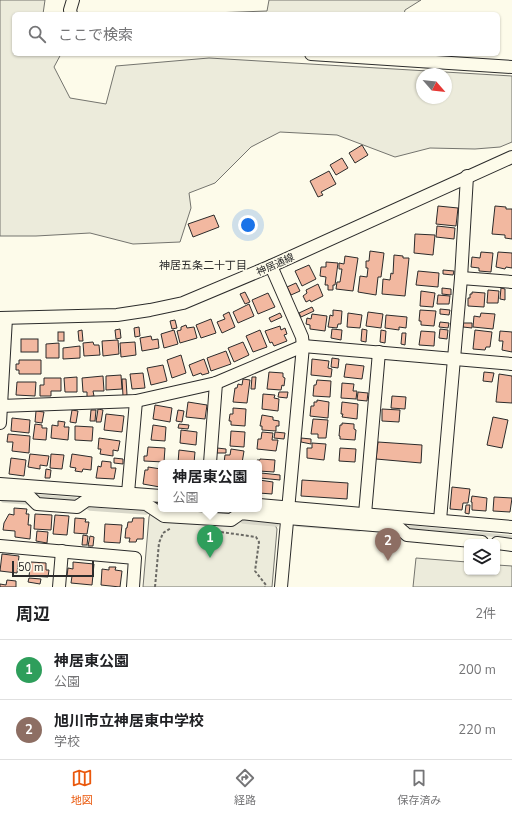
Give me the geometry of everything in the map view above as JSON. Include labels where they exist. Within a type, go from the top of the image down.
[{"type":"street","points":[[70,12],[73,0]]},
{"type":"street","points":[[342,56],[512,67]]},
{"type":"street","name":"神居通線","points":[[3,318],[117,315],[183,303],[271,266],[467,176],[512,157]]},
{"type":"street","points":[[440,520],[454,359],[467,176]]},
{"type":"street","points":[[271,266],[302,336],[303,346],[281,587]]},
{"type":"street","points":[[460,278],[512,282]]},
{"type":"street","points":[[0,423],[3,318]]},
{"type":"street","points":[[1,406],[136,401],[216,383],[303,346],[512,364]]},
{"type":"street","points":[[365,514],[379,352]]},
{"type":"street","points":[[210,460],[216,383]]},
{"type":"street","points":[[128,493],[136,401]]},
{"type":"street","points":[[0,484],[158,496]]},
{"type":"street","points":[[0,494],[28,495],[37,504],[77,507],[87,500],[146,504],[164,516],[231,520],[241,513],[365,514],[512,527]]},
{"type":"street","points":[[262,506],[288,513],[398,527],[407,534],[464,540]]},
{"type":"street","points":[[500,544],[512,545]]},
{"type":"street","points":[[0,546],[135,558],[133,587]]},
{"type":"street","points":[[58,587],[62,551]]},
{"type":"path","points":[[155,587],[159,544],[163,533],[170,528],[177,528]]},
{"type":"path","points":[[220,532],[256,537],[259,542],[255,571],[266,585],[265,587]]},
{"type":"shaded area","points":[[0,0],[45,0],[43,12],[12,12],[12,56],[60,56],[54,67],[70,98],[106,104],[116,66],[209,58],[416,70],[416,104],[452,104],[452,72],[512,76],[512,142],[500,147],[475,149],[430,148],[395,157],[337,135],[280,132],[251,147],[215,183],[189,193],[191,208],[180,242],[133,244],[90,233],[0,236]]},
{"type":"shaded area","points":[[269,0],[421,0],[405,10],[404,12],[240,12],[267,11]]},
{"type":"shaded area","points":[[155,502],[158,502],[158,512],[269,512],[277,529],[272,587],[143,587],[149,517]]},
{"type":"shaded area","points":[[416,558],[464,562],[464,575],[500,575],[500,565],[512,566],[512,587],[413,587]]},
{"type":"building","points":[[362,145],[368,155],[355,163],[349,153]]},
{"type":"building","points":[[342,158],[348,168],[336,175],[330,165]]},
{"type":"building","points":[[329,171],[336,184],[321,192],[323,195],[318,197],[310,181]]},
{"type":"building","points":[[438,206],[458,208],[456,226],[436,224]]},
{"type":"building","points":[[495,206],[512,209],[512,239],[505,238],[505,235],[492,234]]},
{"type":"building","points":[[214,215],[219,227],[193,237],[188,224]]},
{"type":"building","points":[[437,226],[455,228],[454,239],[436,237]]},
{"type":"building","points":[[415,234],[435,235],[433,255],[414,253]]},
{"type":"building","points":[[370,251],[384,253],[381,277],[378,277],[376,295],[358,292],[360,276],[367,277],[368,268],[366,268],[366,261],[369,261]]},
{"type":"building","points":[[481,252],[493,253],[491,272],[479,271],[479,268],[471,267],[472,257],[480,258]]},
{"type":"building","points":[[498,252],[512,253],[512,268],[506,267],[505,269],[496,267]]},
{"type":"building","points":[[394,255],[409,258],[405,296],[382,294],[383,279],[390,280],[391,273],[393,274]]},
{"type":"building","points":[[345,256],[358,258],[353,291],[336,289],[337,282],[340,282],[342,269],[339,269],[339,263],[344,264]]},
{"type":"building","points":[[326,262],[338,263],[333,290],[328,290],[328,285],[325,285],[326,277],[320,276],[321,267],[326,267]]},
{"type":"building","points":[[309,265],[316,279],[302,286],[295,271]]},
{"type":"building","points":[[443,270],[454,271],[453,275],[443,274]]},
{"type":"building","points":[[418,271],[439,273],[438,287],[416,285]]},
{"type":"building","points":[[296,283],[300,291],[291,295],[287,287]]},
{"type":"building","points":[[318,284],[323,296],[311,302],[310,300],[306,302],[303,296],[307,293],[306,290]]},
{"type":"building","points":[[442,288],[451,289],[451,295],[442,294]]},
{"type":"building","points":[[501,288],[505,289],[505,300],[500,299]]},
{"type":"building","points":[[488,290],[499,291],[498,303],[487,303]]},
{"type":"building","points":[[421,291],[435,293],[433,307],[420,306]]},
{"type":"building","points":[[245,292],[250,302],[245,304],[240,294]]},
{"type":"building","points":[[472,292],[485,293],[484,307],[468,306],[468,298],[470,298],[470,294],[472,294]]},
{"type":"building","points":[[268,293],[275,307],[258,314],[252,300]]},
{"type":"building","points":[[438,295],[450,296],[449,304],[437,304]]},
{"type":"building","points":[[249,304],[254,316],[238,323],[233,312]]},
{"type":"building","points":[[312,307],[314,311],[301,317],[299,313]]},
{"type":"building","points":[[440,309],[450,310],[449,315],[440,314]]},
{"type":"building","points":[[333,310],[342,311],[341,324],[338,324],[337,328],[328,327],[330,315],[333,316]]},
{"type":"building","points":[[420,310],[436,311],[434,326],[421,325],[421,321],[419,321]]},
{"type":"building","points":[[229,312],[235,327],[222,333],[217,322],[225,319],[223,315]]},
{"type":"building","points":[[368,312],[383,314],[381,328],[366,326]]},
{"type":"building","points":[[280,313],[282,317],[271,322],[269,318]]},
{"type":"building","points":[[348,313],[362,315],[360,328],[347,327]]},
{"type":"building","points":[[481,313],[495,314],[493,329],[473,327],[474,316],[480,317]]},
{"type":"building","points":[[312,314],[327,316],[325,331],[310,329],[310,325],[306,324],[307,318],[311,319]]},
{"type":"building","points":[[386,315],[407,317],[406,328],[399,327],[399,330],[385,328]]},
{"type":"building","points":[[211,319],[216,333],[201,338],[196,325]]},
{"type":"building","points":[[175,320],[177,328],[172,329],[170,321]]},
{"type":"building","points":[[440,322],[449,323],[448,328],[439,327]]},
{"type":"building","points":[[463,323],[472,323],[472,328],[463,327]]},
{"type":"building","points":[[186,325],[187,328],[194,327],[197,338],[180,343],[177,331],[181,330],[181,327]]},
{"type":"building","points":[[280,326],[281,330],[285,328],[287,334],[284,335],[287,341],[274,346],[272,342],[270,343],[265,331]]},
{"type":"building","points":[[139,327],[140,336],[135,337],[134,328]]},
{"type":"building","points":[[120,329],[121,338],[116,339],[115,330]]},
{"type":"building","points":[[332,329],[342,330],[341,340],[331,338]]},
{"type":"building","points":[[362,329],[367,330],[366,342],[361,341]]},
{"type":"building","points":[[440,329],[448,330],[447,339],[439,338]]},
{"type":"building","points":[[82,330],[83,341],[79,341],[78,331]]},
{"type":"building","points":[[174,330],[178,344],[164,348],[161,334]]},
{"type":"building","points":[[260,330],[267,347],[253,352],[246,336]]},
{"type":"building","points":[[381,330],[386,331],[385,343],[380,342]]},
{"type":"building","points":[[475,330],[492,332],[490,347],[486,347],[485,350],[473,349]]},
{"type":"building","points":[[421,331],[435,332],[434,346],[419,345]]},
{"type":"building","points":[[500,331],[512,332],[512,352],[502,350],[503,341],[499,341]]},
{"type":"building","points":[[58,332],[64,332],[64,341],[58,341]]},
{"type":"building","points":[[402,333],[406,333],[405,345],[401,344]]},
{"type":"building","points":[[151,336],[152,340],[158,339],[159,348],[142,351],[140,338]]},
{"type":"building","points":[[21,339],[38,339],[38,352],[21,352]]},
{"type":"building","points":[[118,340],[119,354],[103,356],[102,341]]},
{"type":"building","points":[[93,342],[94,345],[99,345],[100,355],[84,356],[83,343]]},
{"type":"building","points":[[135,342],[136,355],[121,357],[120,343]]},
{"type":"building","points":[[243,342],[249,355],[234,362],[228,348]]},
{"type":"building","points":[[59,343],[59,358],[46,358],[46,344]]},
{"type":"building","points":[[80,346],[80,358],[63,359],[63,348]]},
{"type":"building","points":[[226,351],[231,364],[211,371],[207,358]]},
{"type":"building","points":[[181,355],[186,373],[172,378],[167,360]]},
{"type":"building","points":[[332,358],[339,359],[338,368],[331,367]]},
{"type":"building","points":[[204,359],[209,373],[202,375],[201,373],[193,376],[189,365]]},
{"type":"building","points":[[312,359],[329,361],[328,368],[332,369],[331,377],[311,375]]},
{"type":"building","points":[[19,360],[41,360],[41,374],[19,374],[19,370],[16,370],[16,364],[19,364]]},
{"type":"building","points":[[346,364],[364,366],[362,379],[344,377]]},
{"type":"building","points":[[163,365],[167,381],[151,385],[147,368]]},
{"type":"building","points":[[269,372],[283,373],[283,377],[285,378],[284,386],[282,385],[281,390],[267,389]]},
{"type":"building","points":[[484,372],[494,373],[492,382],[483,381]]},
{"type":"building","points":[[143,373],[145,388],[132,389],[130,374]]},
{"type":"building","points":[[499,374],[512,376],[512,403],[496,402]]},
{"type":"building","points":[[121,375],[122,389],[106,390],[106,376]]},
{"type":"building","points":[[103,376],[104,391],[93,391],[94,396],[87,397],[87,392],[83,392],[82,378]]},
{"type":"building","points":[[77,377],[77,392],[65,392],[64,378]]},
{"type":"building","points":[[252,377],[256,377],[255,389],[251,389]]},
{"type":"building","points":[[44,378],[61,378],[61,391],[51,391],[51,396],[40,396],[40,385],[44,385]]},
{"type":"building","points":[[122,379],[126,379],[127,395],[123,396]]},
{"type":"building","points":[[243,379],[250,380],[247,403],[233,402],[235,388],[237,388],[238,384],[242,385]]},
{"type":"building","points":[[317,380],[331,381],[330,397],[313,396],[314,385],[316,385]]},
{"type":"building","points":[[17,382],[36,382],[35,396],[16,395]]},
{"type":"building","points":[[342,383],[354,384],[353,391],[357,391],[356,399],[341,398]]},
{"type":"building","points":[[279,392],[288,392],[287,398],[278,397]]},
{"type":"building","points":[[358,392],[368,393],[367,401],[357,400]]},
{"type":"building","points":[[263,394],[275,395],[274,398],[279,399],[278,411],[262,409]]},
{"type":"building","points":[[392,396],[406,397],[405,409],[391,408]]},
{"type":"building","points":[[317,400],[329,402],[328,418],[310,416],[311,406],[314,406],[314,402],[317,402]]},
{"type":"building","points":[[188,402],[207,405],[205,419],[186,417]]},
{"type":"building","points":[[342,402],[358,404],[357,419],[342,417]]},
{"type":"building","points":[[155,405],[172,408],[170,422],[153,419]]},
{"type":"building","points":[[233,408],[246,409],[245,426],[231,425],[231,421],[229,421],[230,414],[233,414]]},
{"type":"building","points":[[98,409],[103,410],[101,422],[96,422]]},
{"type":"building","points":[[382,409],[400,410],[399,422],[382,421]]},
{"type":"building","points":[[72,410],[78,411],[76,423],[70,422]]},
{"type":"building","points":[[91,410],[96,410],[95,421],[90,421]]},
{"type":"building","points":[[178,410],[184,411],[182,422],[176,421]]},
{"type":"building","points":[[36,411],[44,412],[42,423],[35,422]]},
{"type":"building","points":[[106,414],[124,416],[122,432],[104,430]]},
{"type":"building","points":[[262,415],[273,417],[273,420],[279,421],[279,426],[276,426],[276,431],[262,430],[262,426],[260,426]]},
{"type":"building","points":[[493,417],[508,420],[502,448],[487,445]]},
{"type":"building","points":[[12,418],[30,420],[29,433],[11,431]]},
{"type":"building","points":[[313,419],[328,420],[326,438],[318,438],[318,434],[311,434]]},
{"type":"building","points":[[58,421],[65,422],[64,427],[69,427],[68,440],[51,438],[52,425],[58,426]]},
{"type":"building","points":[[342,423],[354,424],[354,429],[356,430],[355,440],[340,439],[340,425],[342,425]]},
{"type":"building","points":[[35,424],[42,425],[42,428],[47,428],[46,440],[33,439]]},
{"type":"building","points":[[179,424],[189,425],[188,429],[178,428]]},
{"type":"building","points":[[153,425],[166,427],[165,441],[151,440]]},
{"type":"building","points":[[75,426],[93,427],[92,441],[75,440]]},
{"type":"building","points":[[181,430],[197,432],[196,445],[180,443]]},
{"type":"building","points":[[231,431],[245,432],[244,447],[230,446]]},
{"type":"building","points":[[262,432],[273,433],[272,440],[278,440],[276,451],[257,449],[258,439],[261,439]]},
{"type":"building","points":[[275,432],[285,433],[284,439],[274,438]]},
{"type":"building","points":[[8,434],[30,436],[29,453],[12,451],[13,442],[7,442]]},
{"type":"building","points":[[99,438],[120,441],[118,451],[113,450],[113,456],[100,454],[101,449],[98,449]]},
{"type":"building","points":[[301,438],[311,439],[311,444],[301,442]]},
{"type":"building","points":[[378,442],[422,445],[421,463],[376,459]]},
{"type":"building","points":[[312,443],[326,444],[324,460],[307,458],[307,448],[312,448]]},
{"type":"building","points":[[148,447],[165,448],[164,460],[158,460],[158,462],[144,461],[144,456],[147,456]]},
{"type":"building","points":[[217,448],[226,449],[226,453],[217,453]]},
{"type":"building","points":[[340,448],[356,449],[355,462],[339,461]]},
{"type":"building","points":[[231,449],[244,451],[242,460],[224,460],[225,455],[230,455]]},
{"type":"building","points":[[179,450],[195,452],[194,460],[178,460]]},
{"type":"building","points":[[30,454],[49,456],[47,466],[40,465],[40,469],[28,467]]},
{"type":"building","points":[[51,454],[64,455],[62,469],[50,468]]},
{"type":"building","points":[[72,454],[92,457],[91,470],[83,469],[82,472],[75,471],[76,468],[70,467]]},
{"type":"building","points":[[11,458],[26,460],[24,476],[9,474]]},
{"type":"building","points":[[114,458],[123,459],[123,464],[114,463]]},
{"type":"building","points":[[260,459],[275,460],[274,472],[262,471],[262,460]]},
{"type":"building","points":[[102,461],[111,462],[111,468],[116,468],[114,479],[96,478],[98,466],[101,467]]},
{"type":"building","points":[[148,467],[158,469],[158,487],[143,484],[145,470],[148,470]]},
{"type":"building","points":[[46,469],[51,470],[50,478],[45,478]]},
{"type":"building","points":[[262,473],[280,475],[280,480],[262,478]]},
{"type":"building","points":[[262,480],[273,482],[272,494],[262,493]]},
{"type":"building","points":[[302,480],[348,483],[347,499],[301,496]]},
{"type":"building","points":[[452,487],[470,489],[468,503],[463,503],[462,510],[450,509]]},
{"type":"building","points":[[472,496],[487,498],[486,511],[472,510]]},
{"type":"building","points":[[494,497],[512,498],[510,512],[493,511]]},
{"type":"building","points":[[466,505],[470,505],[469,514],[465,513]]},
{"type":"building","points":[[14,508],[27,509],[26,514],[29,514],[28,525],[31,525],[30,539],[15,537],[15,531],[3,530],[4,523],[9,514],[14,515]]},
{"type":"building","points":[[35,514],[52,515],[51,530],[34,529]]},
{"type":"building","points":[[55,515],[69,516],[67,535],[53,534]]},
{"type":"building","points":[[75,518],[86,519],[85,522],[89,522],[87,534],[74,533]]},
{"type":"building","points":[[133,518],[144,518],[143,539],[137,539],[136,542],[129,542],[130,538],[125,538],[126,528],[128,522],[132,522]]},
{"type":"building","points":[[105,524],[122,525],[120,543],[104,542]]},
{"type":"building","points":[[37,531],[48,532],[47,543],[36,541]]},
{"type":"building","points":[[83,535],[88,536],[87,545],[82,545]]},
{"type":"building","points":[[90,536],[94,537],[93,546],[88,546]]},
{"type":"building","points":[[2,554],[19,556],[17,573],[0,571]]},
{"type":"building","points":[[31,562],[46,563],[46,570],[49,570],[48,577],[29,576]]},
{"type":"building","points":[[73,562],[94,564],[92,585],[71,583],[72,576],[67,576],[68,568],[73,569]]},
{"type":"building","points":[[109,567],[116,567],[115,570],[122,571],[120,587],[101,585],[102,569],[109,570]]},
{"type":"building","points":[[29,578],[41,579],[40,584],[28,582]]},
{"type":"building","points":[[7,580],[16,581],[16,587],[0,587],[0,584],[6,585]]},
{"type":"waterway","points":[[3,501],[28,503],[37,496],[75,499],[90,509],[146,513],[150,511]]},
{"type":"waterway","points":[[222,512],[231,513],[243,522],[277,525]]},
{"type":"waterway","points":[[297,525],[359,530]]},
{"type":"waterway","points":[[405,529],[409,527],[512,537]]},
{"type":"place","name":"神居東公園","points":[[210,558]]},
{"type":"place","name":"旭川市立神居東中学校","points":[[388,561]]},
{"type":"district","name":"神居五条二十丁目","points":[[203,265]]}]
